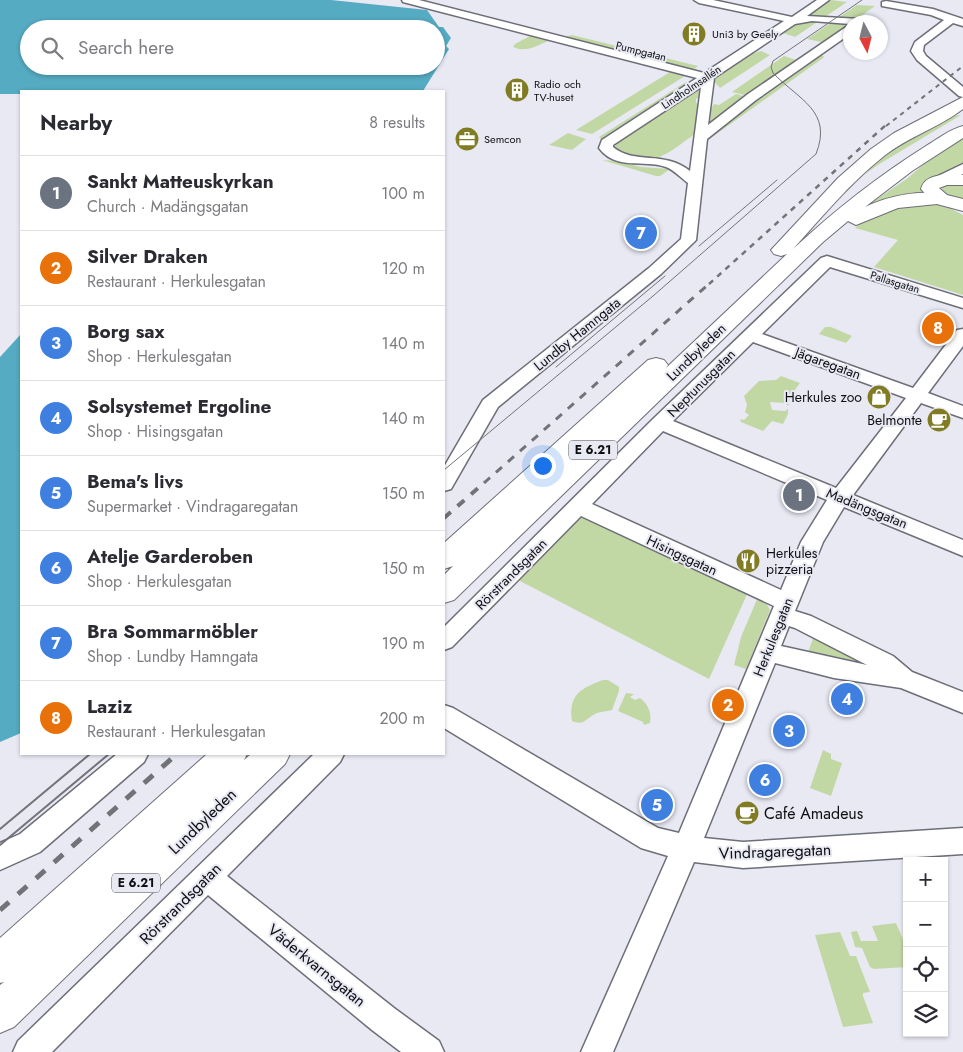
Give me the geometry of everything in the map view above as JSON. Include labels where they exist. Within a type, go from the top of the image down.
[{"type":"main road","name":"Lundbyleden","points":[[445,558],[782,259],[921,157],[958,120]]},
{"type":"main road","points":[[782,259],[844,182],[877,153],[900,137],[958,120]]},
{"type":"main road","points":[[954,204],[930,190],[931,185],[944,179],[963,180]]},
{"type":"main road","points":[[782,259],[882,205],[903,200],[954,204]]},
{"type":"main road","name":"Lundbyleden","points":[[445,591],[782,259]]},
{"type":"main road","name":"Lundbyleden","points":[[0,964],[229,755]]},
{"type":"main road","name":"Lundbyleden","points":[[0,1013],[272,755]]},
{"type":"street","name":"Pumpgatan","points":[[407,0],[550,33],[719,68]]},
{"type":"street","name":"Pumpgatan","points":[[429,0],[707,76]]},
{"type":"street","points":[[699,0],[790,22],[822,18],[843,22]]},
{"type":"street","name":"Lindholmsallén","points":[[696,183],[671,165],[654,161],[633,161],[616,156],[606,148],[607,143],[824,0]]},
{"type":"street","points":[[901,0],[955,15],[963,23]]},
{"type":"street","points":[[885,4],[955,15]]},
{"type":"street","points":[[810,9],[822,18]]},
{"type":"street","points":[[955,15],[927,47],[928,54],[934,62],[963,85]]},
{"type":"street","points":[[963,27],[942,31],[918,44],[918,54],[963,93]]},
{"type":"street","points":[[702,136],[752,97],[843,35]]},
{"type":"street","name":"Lindholmsallén","points":[[702,136],[707,76]]},
{"type":"street","name":"Lundby Hamngata","points":[[445,482],[490,404],[589,325],[688,240],[702,136]]},
{"type":"street","points":[[944,179],[963,168]]},
{"type":"street","name":"Pallasgatan","points":[[827,261],[963,303]]},
{"type":"street","name":"Neptunusgatan","points":[[578,506],[660,423],[827,261]]},
{"type":"street","name":"Herkulesgatan","points":[[597,1052],[812,542],[828,515],[963,334]]},
{"type":"street","name":"Jägaregatan","points":[[750,335],[963,412]]},
{"type":"street","name":"Madängsgatan","points":[[660,423],[963,548]]},
{"type":"street","name":"Hisingsgatan","points":[[578,506],[745,584],[803,622],[884,663],[903,679]]},
{"type":"street","name":"Rörstrandsgatan","points":[[445,640],[578,506]]},
{"type":"street","name":"Hisingsgatan","points":[[767,651],[876,677],[903,679],[963,703]]},
{"type":"street","name":"Vindragaregatan","points":[[445,716],[651,839],[684,849],[743,855],[963,840]]},
{"type":"street","points":[[0,857],[30,843],[134,755]]},
{"type":"street","name":"Rörstrandsgatan","points":[[29,1052],[330,755]]},
{"type":"street","name":"Väderkvarnsgatan","points":[[207,877],[383,1019],[428,1052]]},
{"type":"green space","points":[[831,0],[847,2],[795,37],[783,33]]},
{"type":"green space","points":[[857,5],[875,6],[862,15],[843,15],[843,29],[829,39],[821,42],[807,39]]},
{"type":"green space","points":[[572,35],[698,66],[693,70],[564,37]]},
{"type":"green space","points":[[530,36],[548,41],[527,49],[513,47],[515,44]]},
{"type":"green space","points":[[761,51],[770,55],[720,88],[712,79],[746,56]]},
{"type":"green space","points":[[820,55],[824,56],[823,58],[708,140],[712,132]]},
{"type":"green space","points":[[784,56],[796,60],[795,63],[748,96],[732,92]]},
{"type":"green space","points":[[670,72],[685,76],[592,134],[576,130]]},
{"type":"green space","points":[[686,82],[690,83],[602,140],[599,137]]},
{"type":"green space","points":[[703,86],[702,96],[696,99],[696,103],[699,104],[695,134],[657,158],[639,158],[615,149],[616,142]]},
{"type":"green space","points":[[736,94],[747,97],[710,123],[711,109],[714,104],[719,105]]},
{"type":"green space","points":[[961,115],[859,178],[855,177],[878,157],[950,116]]},
{"type":"green space","points":[[568,133],[586,139],[572,150],[549,145]]},
{"type":"green space","points":[[963,138],[963,164],[928,196],[861,210],[908,178],[935,154]]},
{"type":"green space","points":[[602,160],[617,161],[641,167],[670,169],[660,176],[656,176]]},
{"type":"green space","points":[[963,185],[963,201],[948,197],[942,191],[942,187]]},
{"type":"green space","points":[[924,202],[944,205],[963,215],[963,295],[874,267],[898,240],[855,228],[879,212]]},
{"type":"green space","points":[[825,327],[831,327],[852,336],[846,343],[819,334]]},
{"type":"green space","points":[[781,376],[800,383],[791,395],[788,406],[785,403],[770,402],[772,410],[785,411],[788,409],[788,414],[783,424],[772,421],[763,431],[741,422],[740,419],[744,420],[749,415],[745,412],[747,405],[744,396],[759,381],[776,380]]},
{"type":"green space","points":[[578,516],[748,592],[709,679],[518,580]]},
{"type":"green space","points":[[758,597],[766,603],[770,610],[746,669],[734,665],[741,637]]},
{"type":"green space","points":[[814,636],[879,668],[807,655]]},
{"type":"green space","points":[[608,680],[619,687],[612,710],[597,713],[579,723],[572,721],[571,712],[574,699],[588,686]]},
{"type":"green space","points":[[626,693],[634,694],[630,697],[635,700],[640,698],[645,703],[650,712],[650,723],[644,725],[643,722],[618,711]]},
{"type":"green space","points":[[823,750],[831,754],[831,759],[842,763],[831,796],[810,788]]},
{"type":"green space","points":[[896,923],[903,940],[903,967],[874,969],[870,967],[862,948],[855,947],[851,932],[857,931],[861,941],[878,941],[872,926]]},
{"type":"green space","points":[[840,932],[850,956],[856,956],[870,992],[863,993],[863,996],[873,1023],[843,1027],[815,935]]},
{"type":"water","points":[[0,0],[331,0],[427,10],[434,20],[20,20],[20,75],[433,75],[424,90],[20,90],[20,94],[0,94]]},
{"type":"water","points":[[445,30],[451,38],[446,46],[449,49],[445,55]]},
{"type":"water","points":[[20,335],[20,733],[0,742],[0,357]]},
{"type":"tram line","points":[[445,469],[653,296],[816,154],[820,139],[820,127],[817,117],[811,107],[773,73],[771,67],[773,61],[862,0]]},
{"type":"tram line","points":[[699,246],[777,180]]},
{"type":"tram line","points":[[556,367],[665,276]]},
{"type":"tram line","points":[[0,829],[89,755]]},
{"type":"tram line","points":[[0,845],[108,755]]},
{"type":"railway","points":[[886,126],[963,66]]},
{"type":"railway","points":[[709,284],[887,124]]},
{"type":"railway","points":[[484,483],[711,282]]},
{"type":"railway","points":[[445,517],[485,482]]},
{"type":"railway","points":[[0,910],[176,755]]},
{"type":"place","name":"Uni3 by Geely","points":[[694,34]]},
{"type":"place","name":"Radio och TV-huset","points":[[517,90]]},
{"type":"place","name":"Semcon","points":[[467,139]]},
{"type":"place","name":"Bra Sommarmöbler","points":[[641,233]]},
{"type":"place","name":"Laziz","points":[[938,328]]},
{"type":"place","name":"Herkules zoo","points":[[879,397]]},
{"type":"place","name":"Belmonte","points":[[939,420]]},
{"type":"place","name":"Sankt Matteuskyrkan","points":[[799,495]]},
{"type":"place","name":"Herkules pizzeria","points":[[748,561]]},
{"type":"place","name":"Solsystemet Ergoline","points":[[847,699]]},
{"type":"place","name":"Silver Draken","points":[[728,705]]},
{"type":"place","name":"Borg sax","points":[[789,731]]},
{"type":"place","name":"Atelje Garderoben","points":[[765,780]]},
{"type":"place","name":"Bema's livs","points":[[657,805]]},
{"type":"place","name":"Café Amadeus","points":[[747,813]]}]
